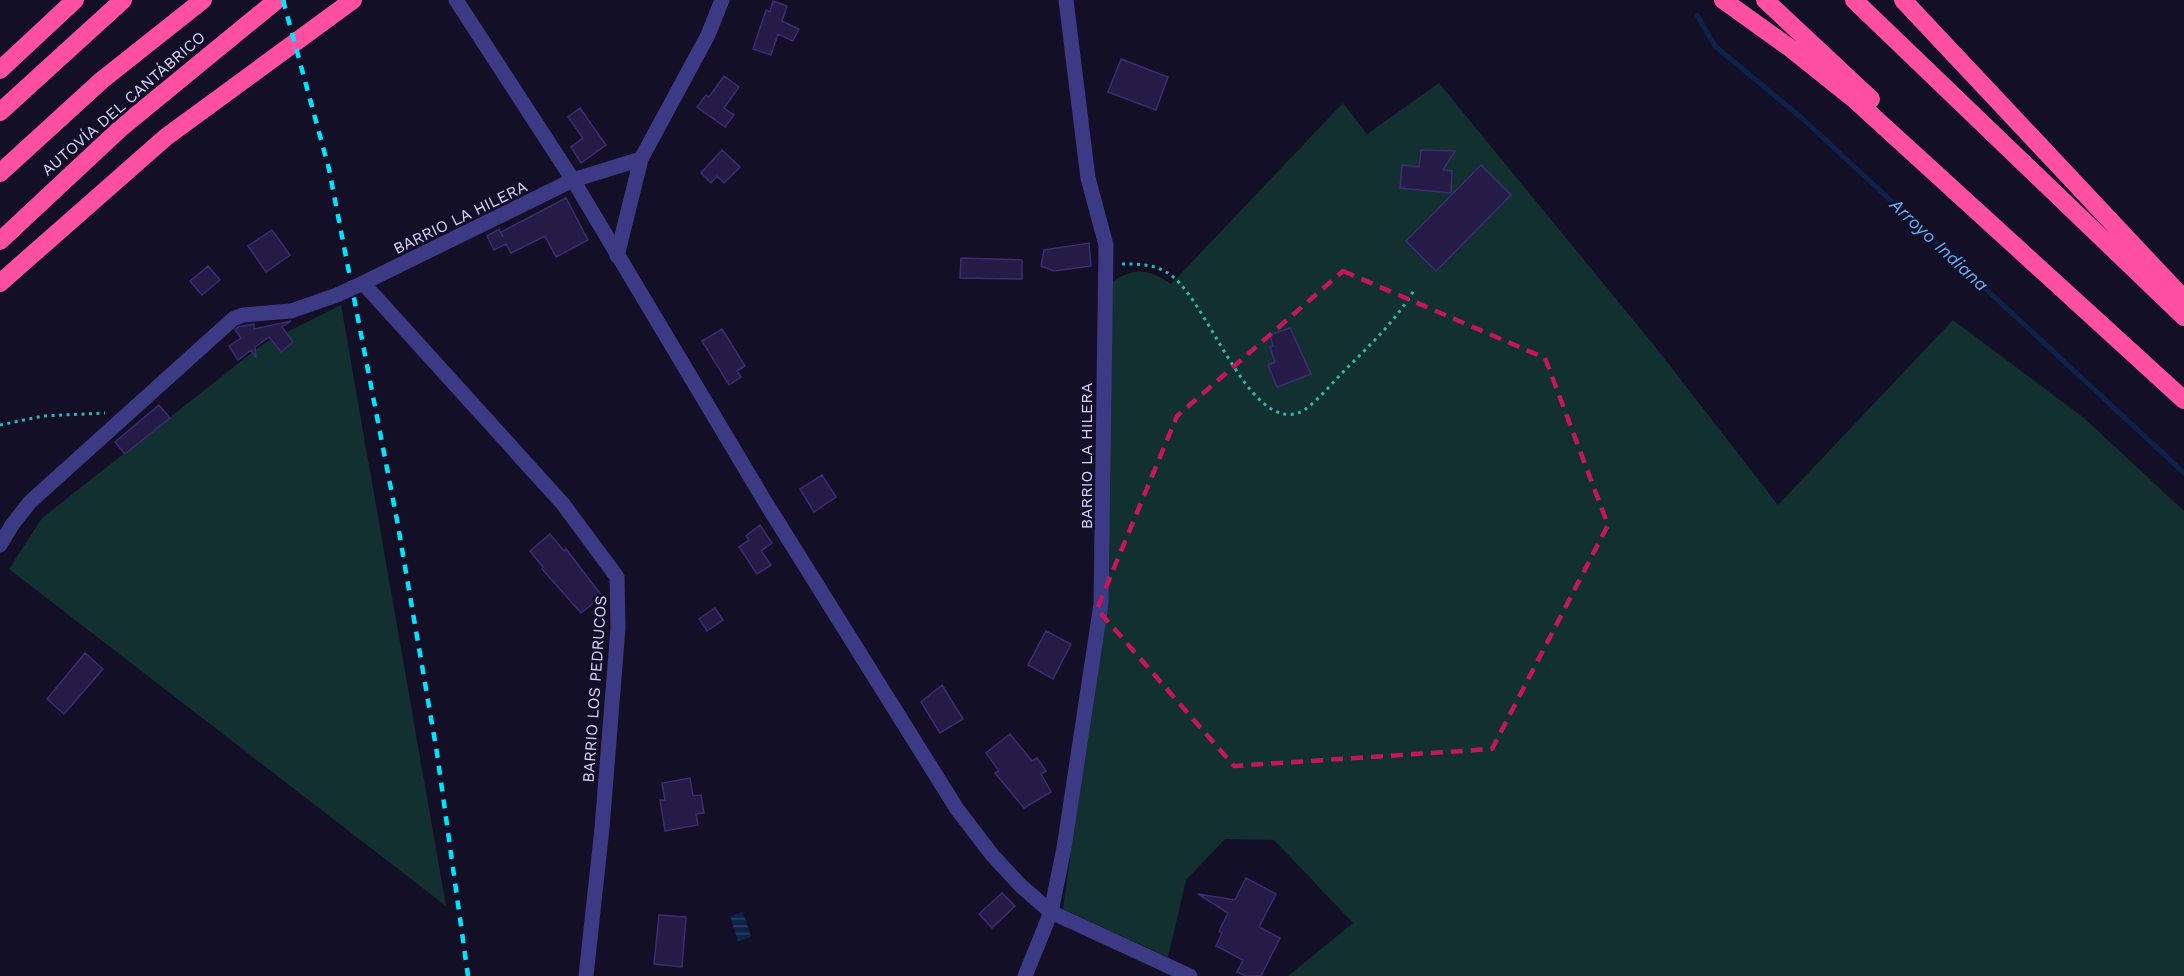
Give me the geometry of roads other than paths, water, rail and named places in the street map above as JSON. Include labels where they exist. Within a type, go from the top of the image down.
[{"type":"highway","points":[[0,70],[75,0]]},
{"type":"highway","points":[[0,112],[123,0]]},
{"type":"highway","name":"AUTOVÍA DEL CANTÁBRICO","points":[[0,173],[102,80],[203,0]]},
{"type":"highway","name":"AUTOVÍA DEL CANTÁBRICO","points":[[0,241],[122,127],[277,0]]},
{"type":"highway","points":[[0,283],[166,136],[353,0]]},
{"type":"highway","points":[[1723,0],[1790,48],[1855,100],[2184,398]]},
{"type":"highway","points":[[1765,0],[1961,183],[2184,398]]},
{"type":"highway","points":[[1854,0],[2184,317]]},
{"type":"highway","points":[[1904,0],[2184,298]]},
{"type":"street","points":[[456,0],[573,180],[770,509],[957,808],[993,856],[1021,886],[1051,912],[1190,976]]},
{"type":"street","points":[[617,256],[641,159],[704,44],[722,0]]},
{"type":"street","name":"BARRIO LA HILERA","points":[[1025,976],[1051,912],[1064,848],[1101,604],[1103,297],[1106,264],[1103,227],[1088,178],[1066,0]]},
{"type":"street","name":"BARRIO LA HILERA","points":[[0,545],[30,502],[233,320],[243,315],[291,311],[336,295],[363,284],[573,180],[641,159]]},
{"type":"street","name":"BARRIO LOS PEDRUCOS","points":[[363,284],[563,504],[617,577],[617,640],[602,828],[586,976]]},
{"type":"water","points":[[743,912],[751,937],[738,941],[730,916]]},
{"type":"waterway","name":"Arroyo Indiana","points":[[1697,15],[1715,46],[1803,119],[2184,473]]},
{"type":"railway","points":[[283,0],[329,169],[397,520],[437,753],[468,976]]}]
